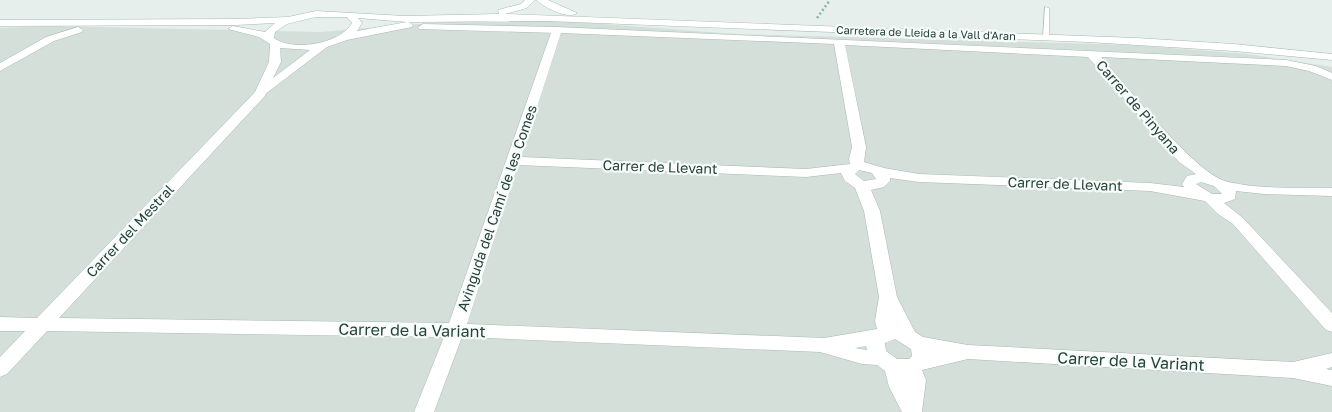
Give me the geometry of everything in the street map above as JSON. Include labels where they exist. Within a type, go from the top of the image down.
[{"type":"street","points":[[303,15],[317,0],[350,15],[405,19],[452,17],[520,18]]},
{"type":"street","points":[[452,17],[510,11],[524,6],[530,0]]},
{"type":"street","points":[[541,0],[572,13]]},
{"type":"street","points":[[0,23],[169,23],[288,19],[334,8],[350,7],[432,11],[572,13],[714,25]]},
{"type":"street","points":[[343,37],[356,25],[356,21],[350,15]]},
{"type":"street","points":[[169,23],[242,30],[272,41],[298,47],[327,43],[343,37],[399,27],[520,18]]},
{"type":"street","name":"Carretera de Lleida a la Vall d'Aran","points":[[520,18],[1046,38],[1233,47],[1332,57]]},
{"type":"street","points":[[260,94],[275,62],[272,28],[288,19]]},
{"type":"street","points":[[399,27],[557,30],[839,40],[1286,63],[1312,68],[1332,78]]},
{"type":"street","points":[[0,29],[160,34],[225,28]]},
{"type":"street","points":[[33,48],[44,36],[41,29]]},
{"type":"street","points":[[0,68],[54,37],[78,30]]},
{"type":"street","name":"Avinguda del Camí de les Comes","points":[[424,412],[456,330],[557,30]]},
{"type":"street","points":[[839,40],[859,147],[867,176],[888,297],[905,356],[899,387],[912,411]]},
{"type":"street","points":[[260,94],[300,61],[327,43]]},
{"type":"street","points":[[1092,54],[1099,48],[1150,43]]},
{"type":"street","name":"Carrer de Pinyana","points":[[1092,54],[1184,159],[1217,192],[1223,211],[1238,221],[1330,326]]},
{"type":"street","name":"Carrer del Mestral","points":[[0,368],[260,94]]},
{"type":"street","name":"Carrer de Pinyana","points":[[1184,159],[1193,180],[1190,187],[1217,192]]},
{"type":"street","name":"Carrer de Llevant","points":[[513,161],[1150,187],[1217,192],[1264,190],[1332,192]]},
{"type":"street","name":"Carrer de Llevant","points":[[1150,187],[1193,180],[1217,192]]},
{"type":"street","points":[[888,297],[883,335],[875,347],[905,356]]},
{"type":"street","name":"Carrer de la Variant","points":[[0,324],[456,330],[824,345],[895,332],[905,356]]},
{"type":"street","name":"Carrer de la Variant","points":[[824,345],[862,357],[905,356],[940,360],[968,352],[1293,370],[1332,378]]},
{"type":"street","name":"Carrer de la Variant","points":[[1293,370],[1332,360]]},
{"type":"lane","points":[[1046,38],[1047,8]]},
{"type":"path","points":[[816,29],[817,19],[830,0]]},
{"type":"shaded area","points":[[483,19],[563,21],[736,34],[1131,45],[1247,54],[1332,67],[1332,412],[0,412],[0,28],[47,26],[320,32]]}]
